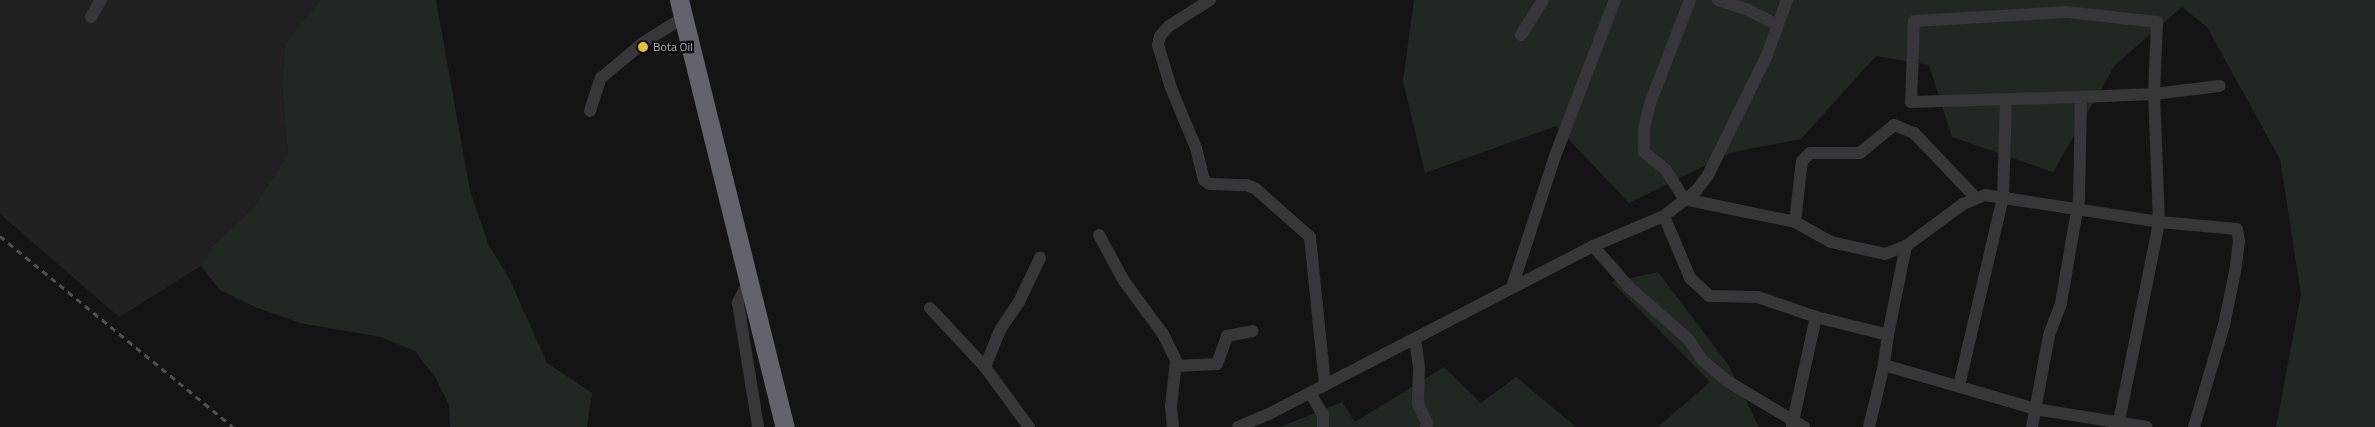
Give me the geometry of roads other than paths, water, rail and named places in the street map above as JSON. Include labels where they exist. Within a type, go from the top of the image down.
[{"type":"highway","points":[[681,9],[786,427]]},
{"type":"street","points":[[91,18],[101,0]]},
{"type":"street","points":[[1210,0],[1168,26],[1160,36],[1158,45],[1168,80],[1196,148],[1204,180],[1210,184],[1247,185],[1256,189],[1310,237],[1325,385]]},
{"type":"street","points":[[1521,35],[1543,0]]},
{"type":"street","points":[[1512,287],[1555,156],[1615,0]]},
{"type":"street","points":[[1690,0],[1650,103],[1644,128],[1644,152],[1666,170],[1684,199],[1795,222],[1831,242],[1857,250],[1885,254],[1906,246],[1974,197],[2003,197],[2159,222],[2237,229],[2239,241],[2224,325],[2194,427]]},
{"type":"street","points":[[1718,0],[1746,9],[1777,26]]},
{"type":"street","points":[[1238,427],[1310,393],[1592,246],[1664,216],[1708,175],[1767,55],[1787,0]]},
{"type":"street","points":[[590,112],[601,78],[681,9]]},
{"type":"street","points":[[2118,421],[2159,222],[2154,94],[2157,22],[2066,12],[1914,21],[1911,102],[2081,98],[2154,94],[2220,86]]},
{"type":"street","points":[[2032,427],[2049,335],[2061,303],[2078,210],[2081,167],[2081,98]]},
{"type":"street","points":[[1959,386],[2003,197],[2006,99]]},
{"type":"street","points":[[1795,222],[1802,161],[1810,152],[1860,154],[1894,125],[1914,133],[1974,197]]},
{"type":"street","points":[[1664,216],[1690,278],[1709,296],[1758,297],[1816,316],[1888,335]]},
{"type":"street","points":[[1099,235],[1124,281],[1163,334],[1177,366],[1171,406],[1173,427]]},
{"type":"street","points":[[1592,246],[1630,288],[1688,339],[1702,360],[1727,381],[1797,425],[1816,316]]},
{"type":"street","points":[[1869,427],[1884,365],[1888,335],[1906,246]]},
{"type":"street","points":[[985,367],[1000,330],[1019,302],[1040,258]]},
{"type":"street","points":[[749,281],[738,303],[758,427]]},
{"type":"street","points":[[930,308],[985,367],[1029,427]]},
{"type":"street","points":[[1177,366],[1217,364],[1227,336],[1253,331]]},
{"type":"street","points":[[1415,339],[1419,369],[1418,404],[1427,423],[1426,427]]},
{"type":"street","points":[[1884,365],[2035,408],[2147,427]]},
{"type":"street","points":[[1310,393],[1323,415],[1323,427]]},
{"type":"railway","points":[[0,236],[233,427]]},
{"type":"place","name":"Bota Oil","points":[[643,47]]}]
